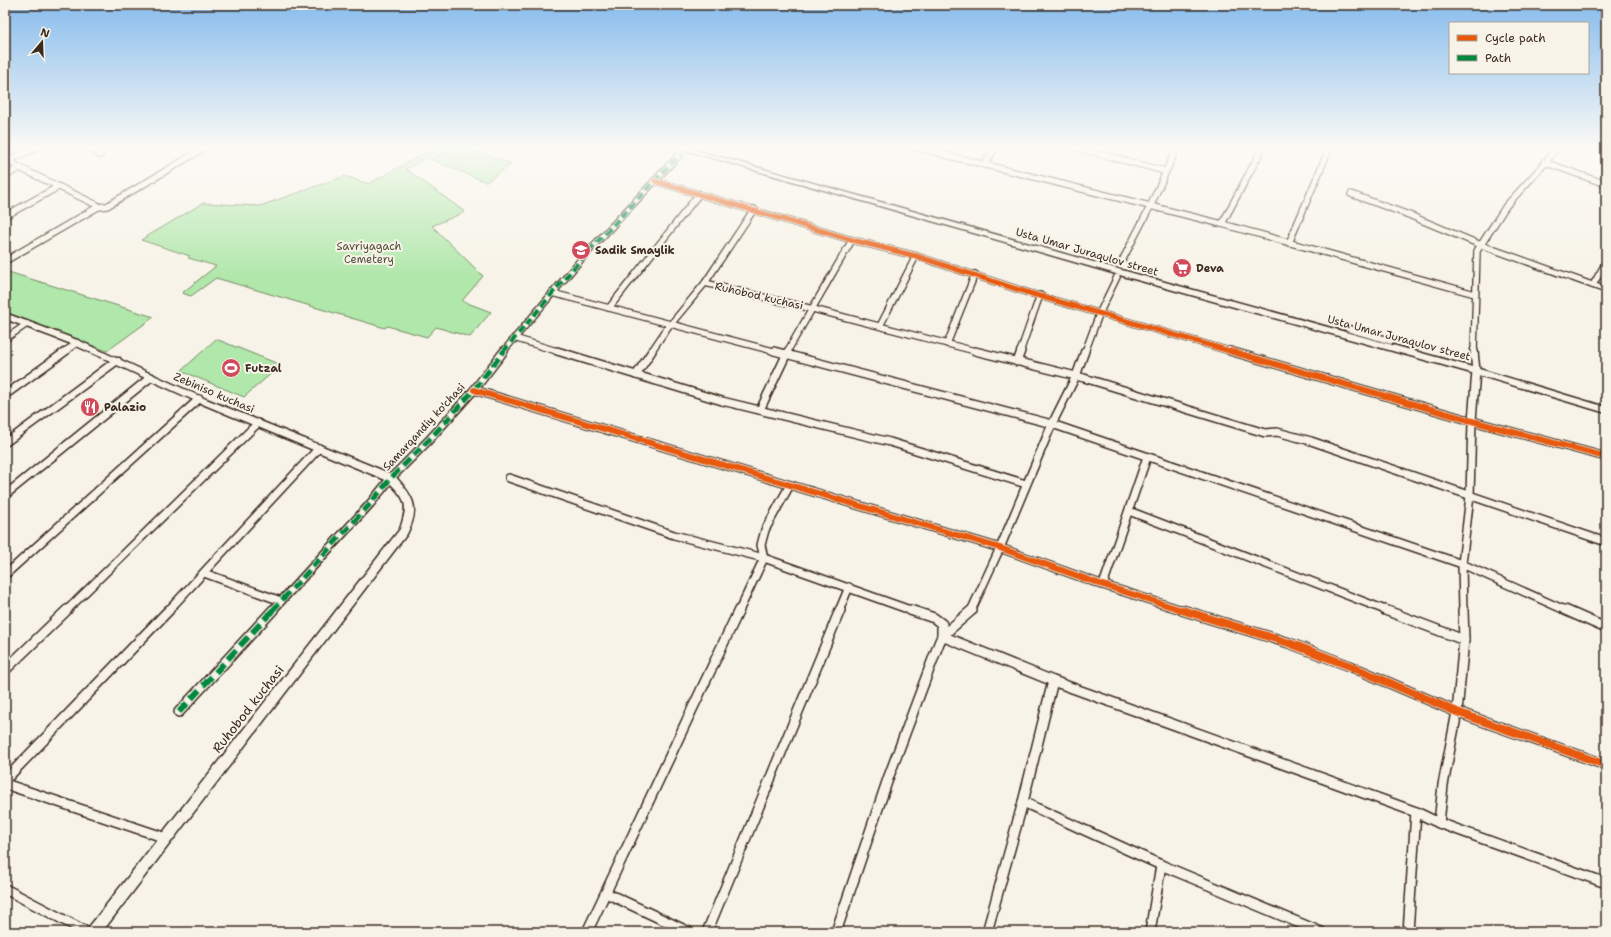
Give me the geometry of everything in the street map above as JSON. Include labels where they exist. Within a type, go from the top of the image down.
[{"type":"main road","name":"Usta Umar Juraqulov street","points":[[825,191],[1476,369],[1584,396],[1606,404]]},
{"type":"main road","name":"Usta Umar Juraqulov street","points":[[851,191],[1379,337],[1606,410]]},
{"type":"street","points":[[5,216],[51,191]]},
{"type":"street","points":[[66,191],[98,205],[98,207]]},
{"type":"street","points":[[5,261],[98,207],[107,206],[133,191]]},
{"type":"street","name":"Samarqandiy ko'chasi","points":[[179,712],[370,504],[391,478],[429,440],[474,390],[514,338],[583,257],[646,191]]},
{"type":"street","points":[[688,191],[852,240],[916,256],[1040,295],[1472,421],[1606,457]]},
{"type":"street","points":[[1086,191],[1222,224],[1475,294]]},
{"type":"street","points":[[1123,259],[1157,191]]},
{"type":"street","points":[[1222,224],[1240,191]]},
{"type":"street","points":[[1290,243],[1312,191]]},
{"type":"street","points":[[1439,823],[1456,712],[1464,640],[1462,564],[1470,496],[1472,421],[1476,369],[1474,359],[1477,251],[1506,206],[1519,191]]},
{"type":"street","points":[[609,308],[699,194]]},
{"type":"street","points":[[1351,194],[1409,215],[1481,245],[1606,290]]},
{"type":"street","points":[[636,374],[670,324],[704,283],[754,210]]},
{"type":"street","points":[[760,410],[786,354],[852,240]]},
{"type":"street","points":[[880,326],[916,256]]},
{"type":"street","points":[[1593,285],[1606,262]]},
{"type":"street","points":[[947,344],[975,274]]},
{"type":"street","points":[[942,636],[972,610],[1000,548],[1052,424],[1076,376],[1100,312],[1117,277]]},
{"type":"street","name":"Ruhobod kuchasi","points":[[704,283],[813,309],[1076,376],[1265,433],[1276,432],[1311,441],[1606,542]]},
{"type":"street","points":[[552,293],[1052,424],[1462,564],[1606,628]]},
{"type":"street","points":[[1017,362],[1040,295]]},
{"type":"street","name":"Zebiniso kuchasi","points":[[5,316],[77,343],[117,360],[199,399],[391,478],[409,498]]},
{"type":"street","points":[[5,339],[27,324]]},
{"type":"street","points":[[514,338],[722,401],[890,442],[1026,484]]},
{"type":"street","points":[[5,395],[77,343]]},
{"type":"street","points":[[5,444],[117,360]]},
{"type":"street","points":[[5,494],[151,377]]},
{"type":"street","points":[[474,390],[1000,548],[1103,585],[1289,644],[1350,666],[1456,712],[1606,765]]},
{"type":"street","points":[[5,575],[199,399]]},
{"type":"street","points":[[5,670],[258,424]]},
{"type":"street","points":[[5,780],[204,573],[319,448]]},
{"type":"street","points":[[1103,585],[1147,457]]},
{"type":"street","points":[[509,478],[674,535],[764,558],[934,618],[942,624],[942,636],[889,776],[836,932]]},
{"type":"street","points":[[587,932],[764,558],[761,545],[764,530],[790,485]]},
{"type":"street","name":"Ruhobod kuchasi","points":[[94,932],[404,531],[411,513],[409,498]]},
{"type":"street","points":[[1128,511],[1464,640]]},
{"type":"street","points":[[204,573],[281,601]]},
{"type":"street","points":[[707,932],[849,587]]},
{"type":"street","points":[[942,636],[1052,681],[1416,812],[1439,823],[1606,883]]},
{"type":"street","points":[[987,932],[1023,802],[1052,681]]},
{"type":"street","points":[[5,784],[166,838]]},
{"type":"street","points":[[1023,802],[1161,866],[1316,931]]},
{"type":"street","points":[[1408,932],[1416,812]]},
{"type":"street","points":[[1150,932],[1161,866]]},
{"type":"street","points":[[5,889],[87,932]]},
{"type":"street","points":[[606,893],[689,932]]},
{"type":"green space","name":"Savriyagach Cemetery","points":[[303,191],[436,191],[465,212],[432,226],[483,276],[462,301],[491,312],[470,337],[436,327],[427,337],[387,326],[385,328],[216,278],[191,296],[182,293],[216,266],[188,258],[190,256],[141,240],[203,203],[260,206]]},
{"type":"green space","points":[[5,271],[154,317],[107,351],[5,312]]},
{"type":"green space","name":"Futzal","points":[[216,339],[281,365],[244,397],[181,371]]},
{"type":"marked path","points":[[179,712],[370,504],[391,478],[429,440],[474,390],[514,338],[583,257],[645,191]]},
{"type":"cycle path","points":[[687,191],[852,240],[916,256],[1029,293],[1472,421],[1606,457]]},
{"type":"cycle path","points":[[474,390],[1000,548],[1103,585],[1289,643],[1350,666],[1457,712],[1606,765]]},
{"type":"place","name":"Sadik Smaylik","points":[[581,250]]},
{"type":"place","name":"Deva","points":[[1182,268]]},
{"type":"place","name":"Futzal","points":[[231,368]]},
{"type":"place","name":"Palazio","points":[[90,407]]}]
